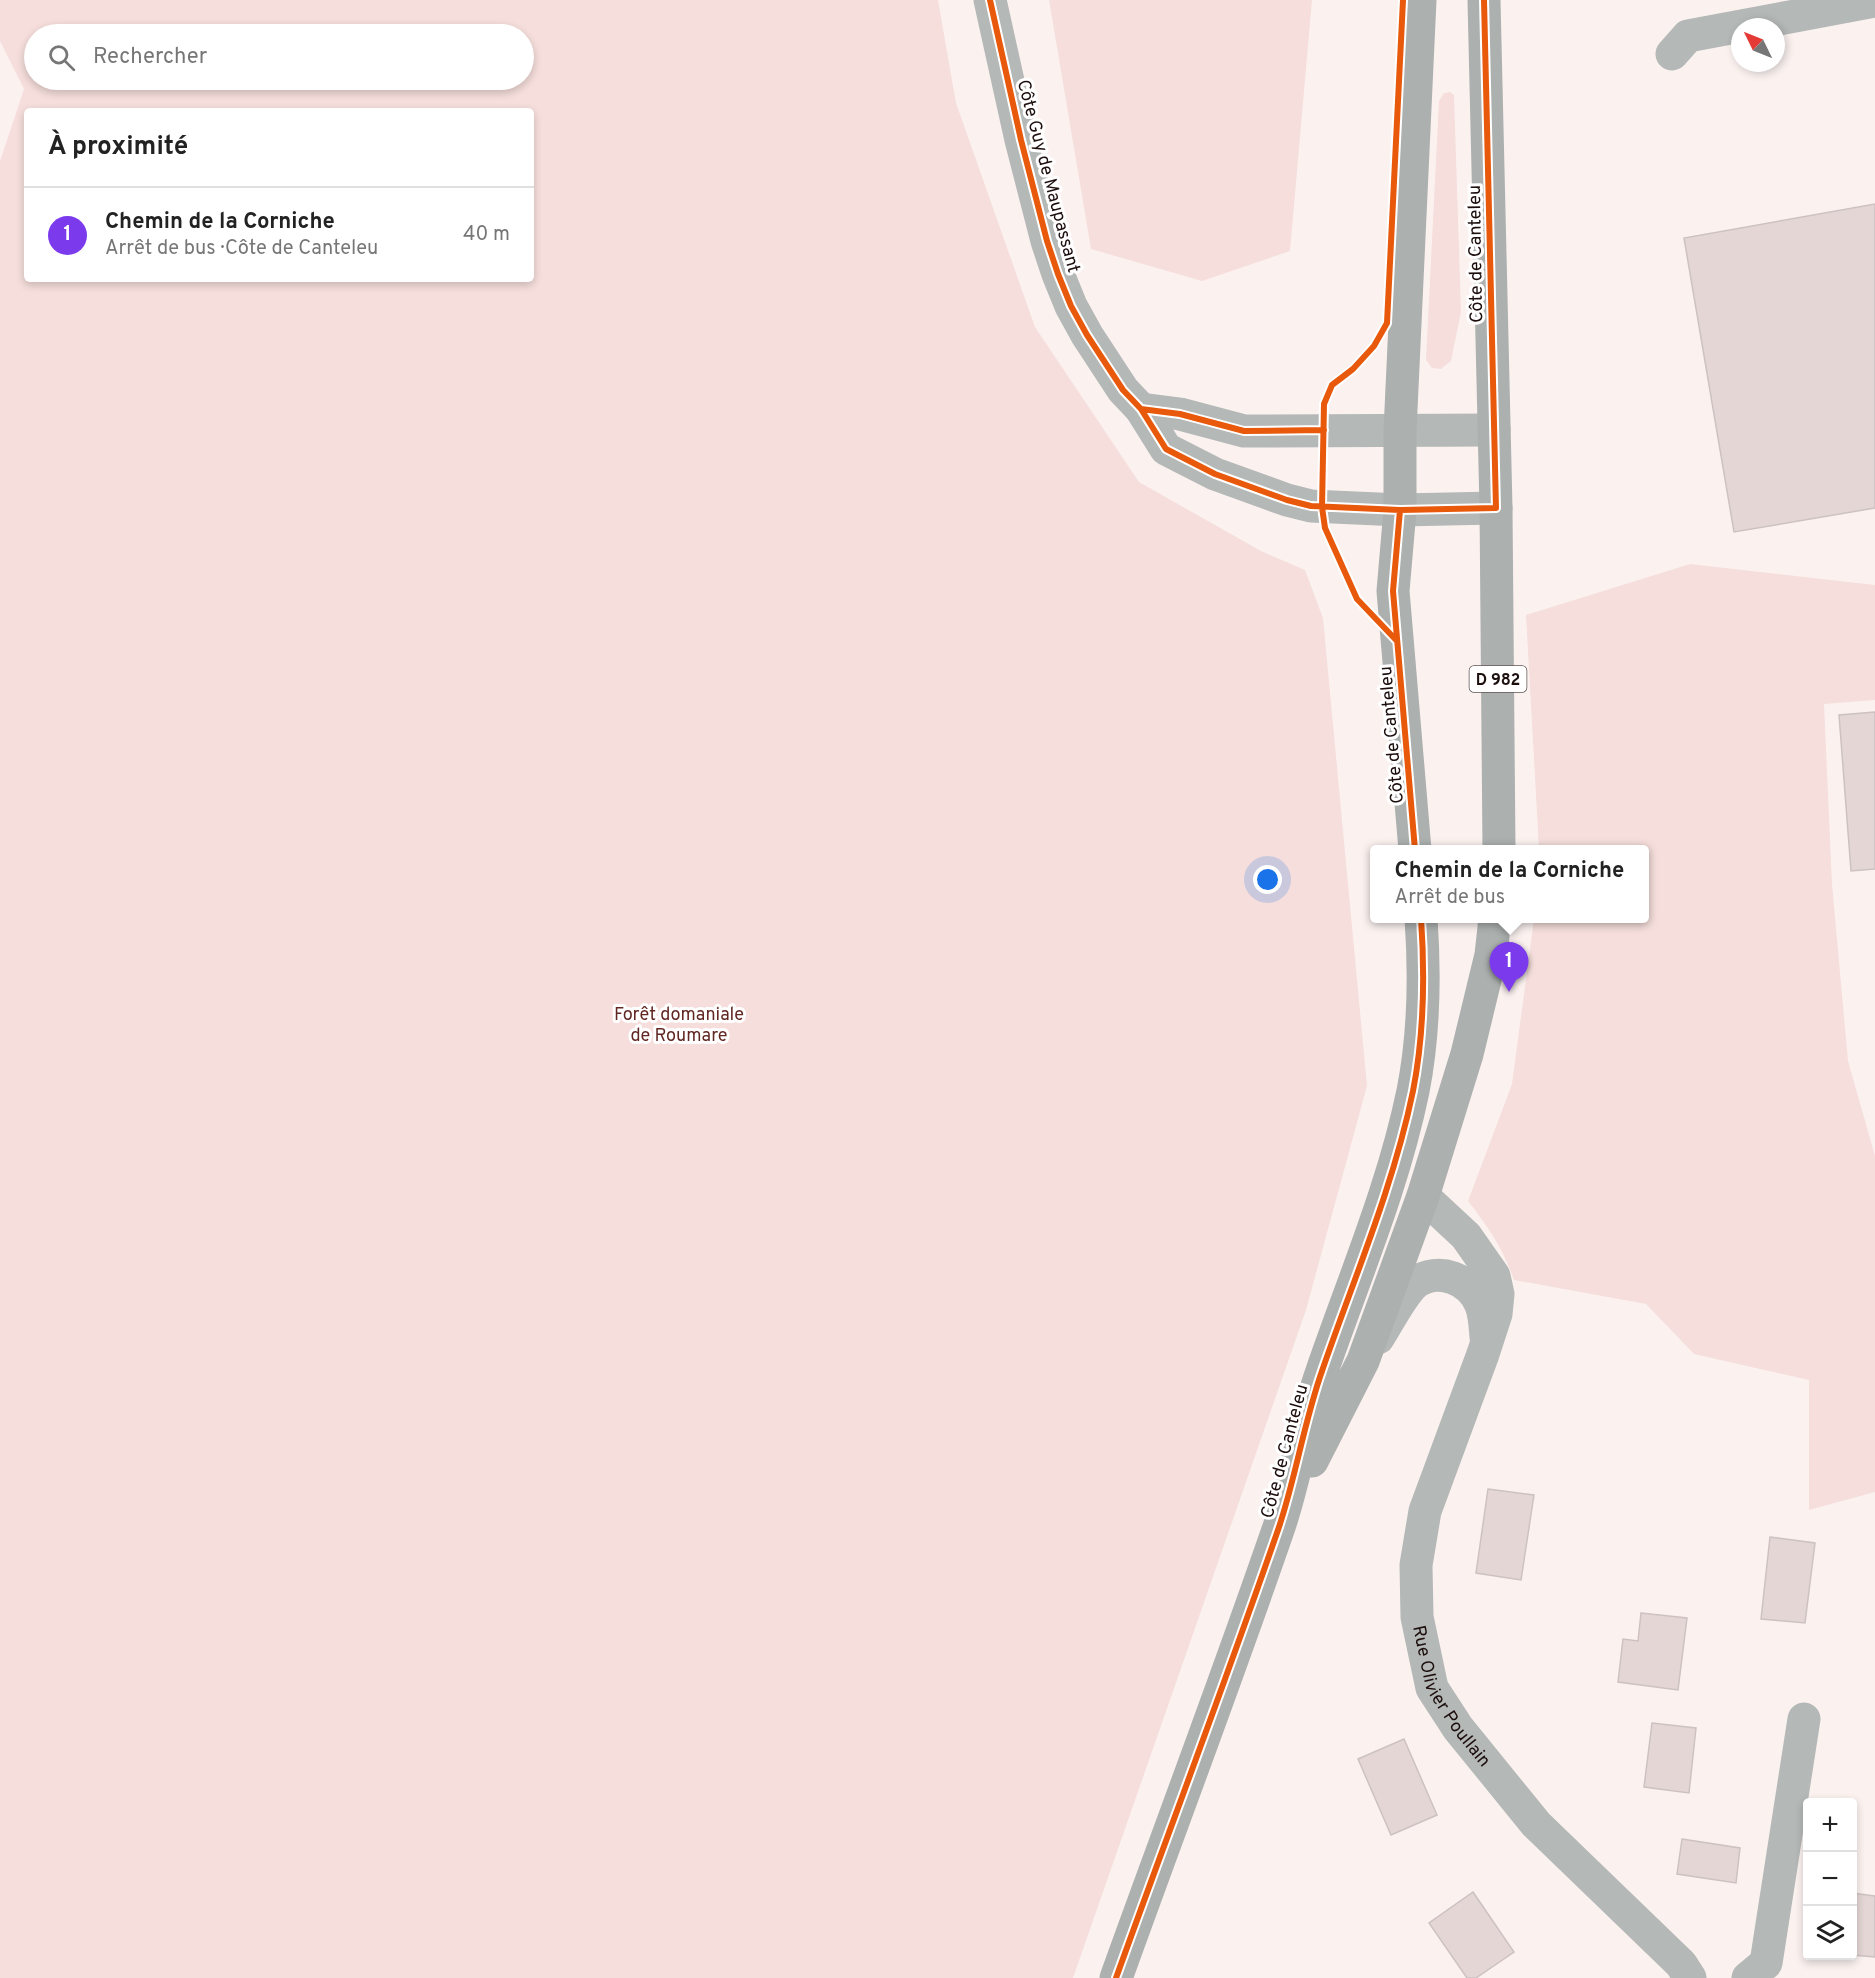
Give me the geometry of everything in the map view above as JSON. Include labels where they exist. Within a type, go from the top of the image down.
[{"type":"main road","name":"Côte de Canteleu","points":[[1415,845],[1393,591],[1400,510],[1400,430],[1420,0]]},
{"type":"main road","name":"Côte de Canteleu","points":[[1484,0],[1496,508],[1499,845]]},
{"type":"main road","name":"Côte de Canteleu","points":[[1116,1978],[1280,1524],[1321,1374],[1371,1239],[1399,1146],[1413,1089],[1423,1001],[1424,956],[1421,923]]},
{"type":"main road","name":"Côte de Canteleu","points":[[1280,1524],[1363,1361],[1423,1196],[1467,1054],[1491,955],[1494,923]]},
{"type":"street","name":"Côte Guy de Maupassant","points":[[990,0],[1021,140],[1047,241],[1058,273],[1071,306],[1093,344],[1123,390],[1141,409],[1166,450],[1215,474],[1287,500],[1311,506],[1400,510],[1496,508]]},
{"type":"street","points":[[1672,54],[1688,36],[1875,1]]},
{"type":"street","points":[[1141,409],[1180,414],[1244,430],[1494,430]]},
{"type":"street","name":"Rue Olivier Poullain","points":[[1423,1196],[1466,1236],[1494,1276],[1498,1294],[1486,1342],[1425,1511],[1416,1565],[1417,1617],[1432,1688],[1458,1728],[1536,1824],[1681,1964],[1690,1978]]},
{"type":"street","name":"Rue Olivier Poullain","points":[[1363,1361],[1413,1286],[1424,1277],[1434,1275],[1444,1274],[1454,1278],[1464,1283],[1474,1293],[1481,1304],[1486,1342]]},
{"type":"street","points":[[1748,1978],[1766,1963],[1804,1719]]},
{"type":"green space","name":"Forêt domaniale de Roumare","points":[[0,0],[938,0],[956,103],[1035,327],[1139,482],[1261,551],[1305,570],[1323,618],[1367,1086],[1306,1310],[1073,1978],[0,1978],[0,161],[24,89],[0,41]]},
{"type":"green space","points":[[1049,0],[1312,0],[1290,251],[1202,281],[1091,249]]},
{"type":"green space","points":[[1450,92],[1454,95],[1461,312],[1451,361],[1441,369],[1432,368],[1426,360],[1439,101],[1444,93]]},
{"type":"green space","points":[[1690,564],[1875,585],[1875,700],[1824,704],[1832,884],[1848,1061],[1875,1156],[1875,1492],[1809,1510],[1809,1380],[1694,1354],[1646,1304],[1514,1280],[1494,1238],[1468,1201],[1512,1084],[1533,923],[1649,923],[1649,845],[1539,845],[1526,615]]},
{"type":"building","points":[[1875,204],[1875,508],[1734,532],[1684,238]]},
{"type":"building","points":[[1875,712],[1875,869],[1851,871],[1839,715]]},
{"type":"building","points":[[1488,1489],[1534,1495],[1521,1580],[1476,1573]]},
{"type":"building","points":[[1770,1537],[1815,1543],[1805,1623],[1761,1619]]},
{"type":"building","points":[[1641,1613],[1687,1618],[1678,1690],[1618,1682],[1623,1639],[1638,1641]]},
{"type":"building","points":[[1652,1723],[1696,1728],[1689,1793],[1644,1787]]},
{"type":"building","points":[[1404,1739],[1437,1815],[1391,1835],[1358,1759]]},
{"type":"building","points":[[1682,1839],[1740,1848],[1736,1883],[1677,1874]]},
{"type":"building","points":[[1473,1892],[1514,1952],[1476,1978],[1467,1978],[1429,1923]]},
{"type":"building","points":[[1857,1894],[1875,1896],[1875,1957],[1857,1955]]},
{"type":"cycle path","points":[[990,0],[1021,140],[1047,241],[1058,274],[1071,306],[1087,335],[1123,390],[1141,409],[1166,449],[1215,474],[1287,500],[1311,506],[1400,510],[1496,508],[1484,0]]},
{"type":"cycle path","points":[[1397,641],[1357,599],[1325,528],[1322,507],[1324,404],[1332,385],[1353,369],[1374,346],[1387,323],[1403,0]]},
{"type":"cycle path","points":[[1141,409],[1180,414],[1244,431],[1324,430]]},
{"type":"cycle path","points":[[1400,510],[1393,591],[1415,845]]},
{"type":"cycle path","points":[[1116,1978],[1279,1527],[1316,1390],[1395,1163],[1417,1070],[1423,983],[1421,923]]},
{"type":"place","name":"Chemin de la Corniche","points":[[1509,992]]}]
